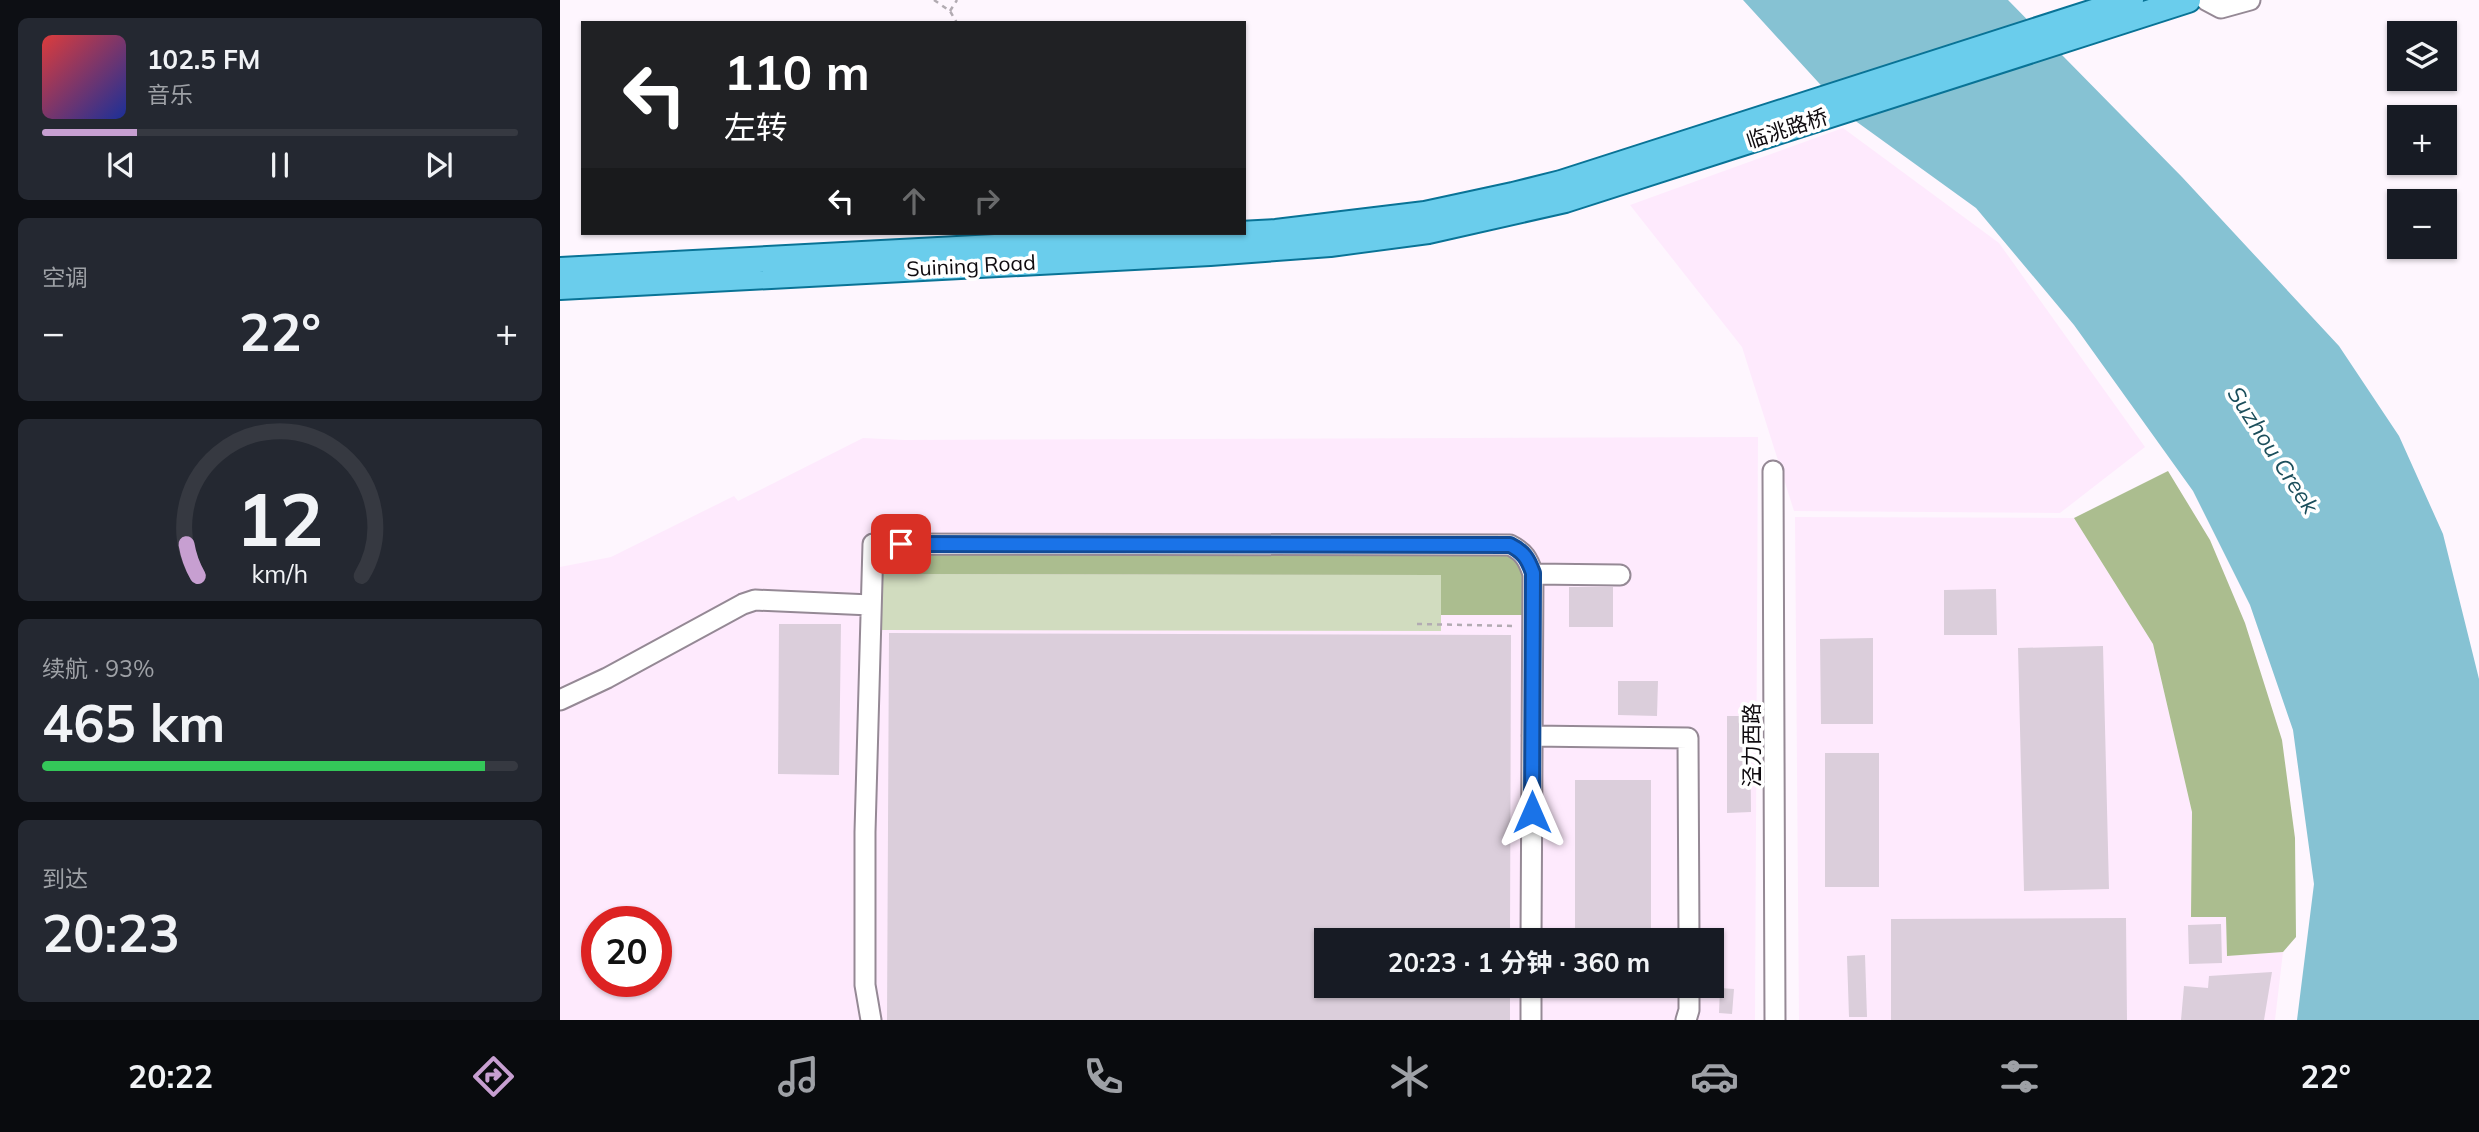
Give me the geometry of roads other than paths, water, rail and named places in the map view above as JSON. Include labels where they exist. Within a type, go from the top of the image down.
[{"type":"main road","name":"临洮路桥","points":[[1380,229],[1560,183],[2131,0]]},
{"type":"main road","name":"临洮路桥","points":[[1380,229],[1474,222],[1565,200],[2188,0]]},
{"type":"main road","name":"Suining Road","points":[[1246,234],[1380,229]]},
{"type":"main road","name":"Suining Road","points":[[560,287],[1210,253],[1380,229]]},
{"type":"main road","name":"Suining Road","points":[[560,270],[1233,235]]},
{"type":"street","points":[[2206,0],[2221,8],[2250,0]]},
{"type":"street","name":"泾力西路","points":[[1773,471],[1775,1020]]},
{"type":"street","points":[[871,1020],[865,985],[864,832],[873,544],[1510,545],[1521,551],[1528,559],[1533,573],[1531,928]]},
{"type":"street","points":[[1533,573],[1620,575]]},
{"type":"street","points":[[560,700],[755,600],[872,605]]},
{"type":"street","points":[[1532,736],[1688,738],[1689,928]]},
{"type":"street","points":[[1531,998],[1531,1020]]},
{"type":"street","points":[[1687,1017],[1688,998]]},
{"type":"water","name":"Suzhou Creek","points":[[1743,0],[2008,0],[2182,177],[2339,346],[2399,436],[2443,534],[2479,679],[2479,1020],[2297,1020],[2314,884],[2293,730],[2250,605],[2193,491],[2074,325],[1976,208],[1850,117]]}]
